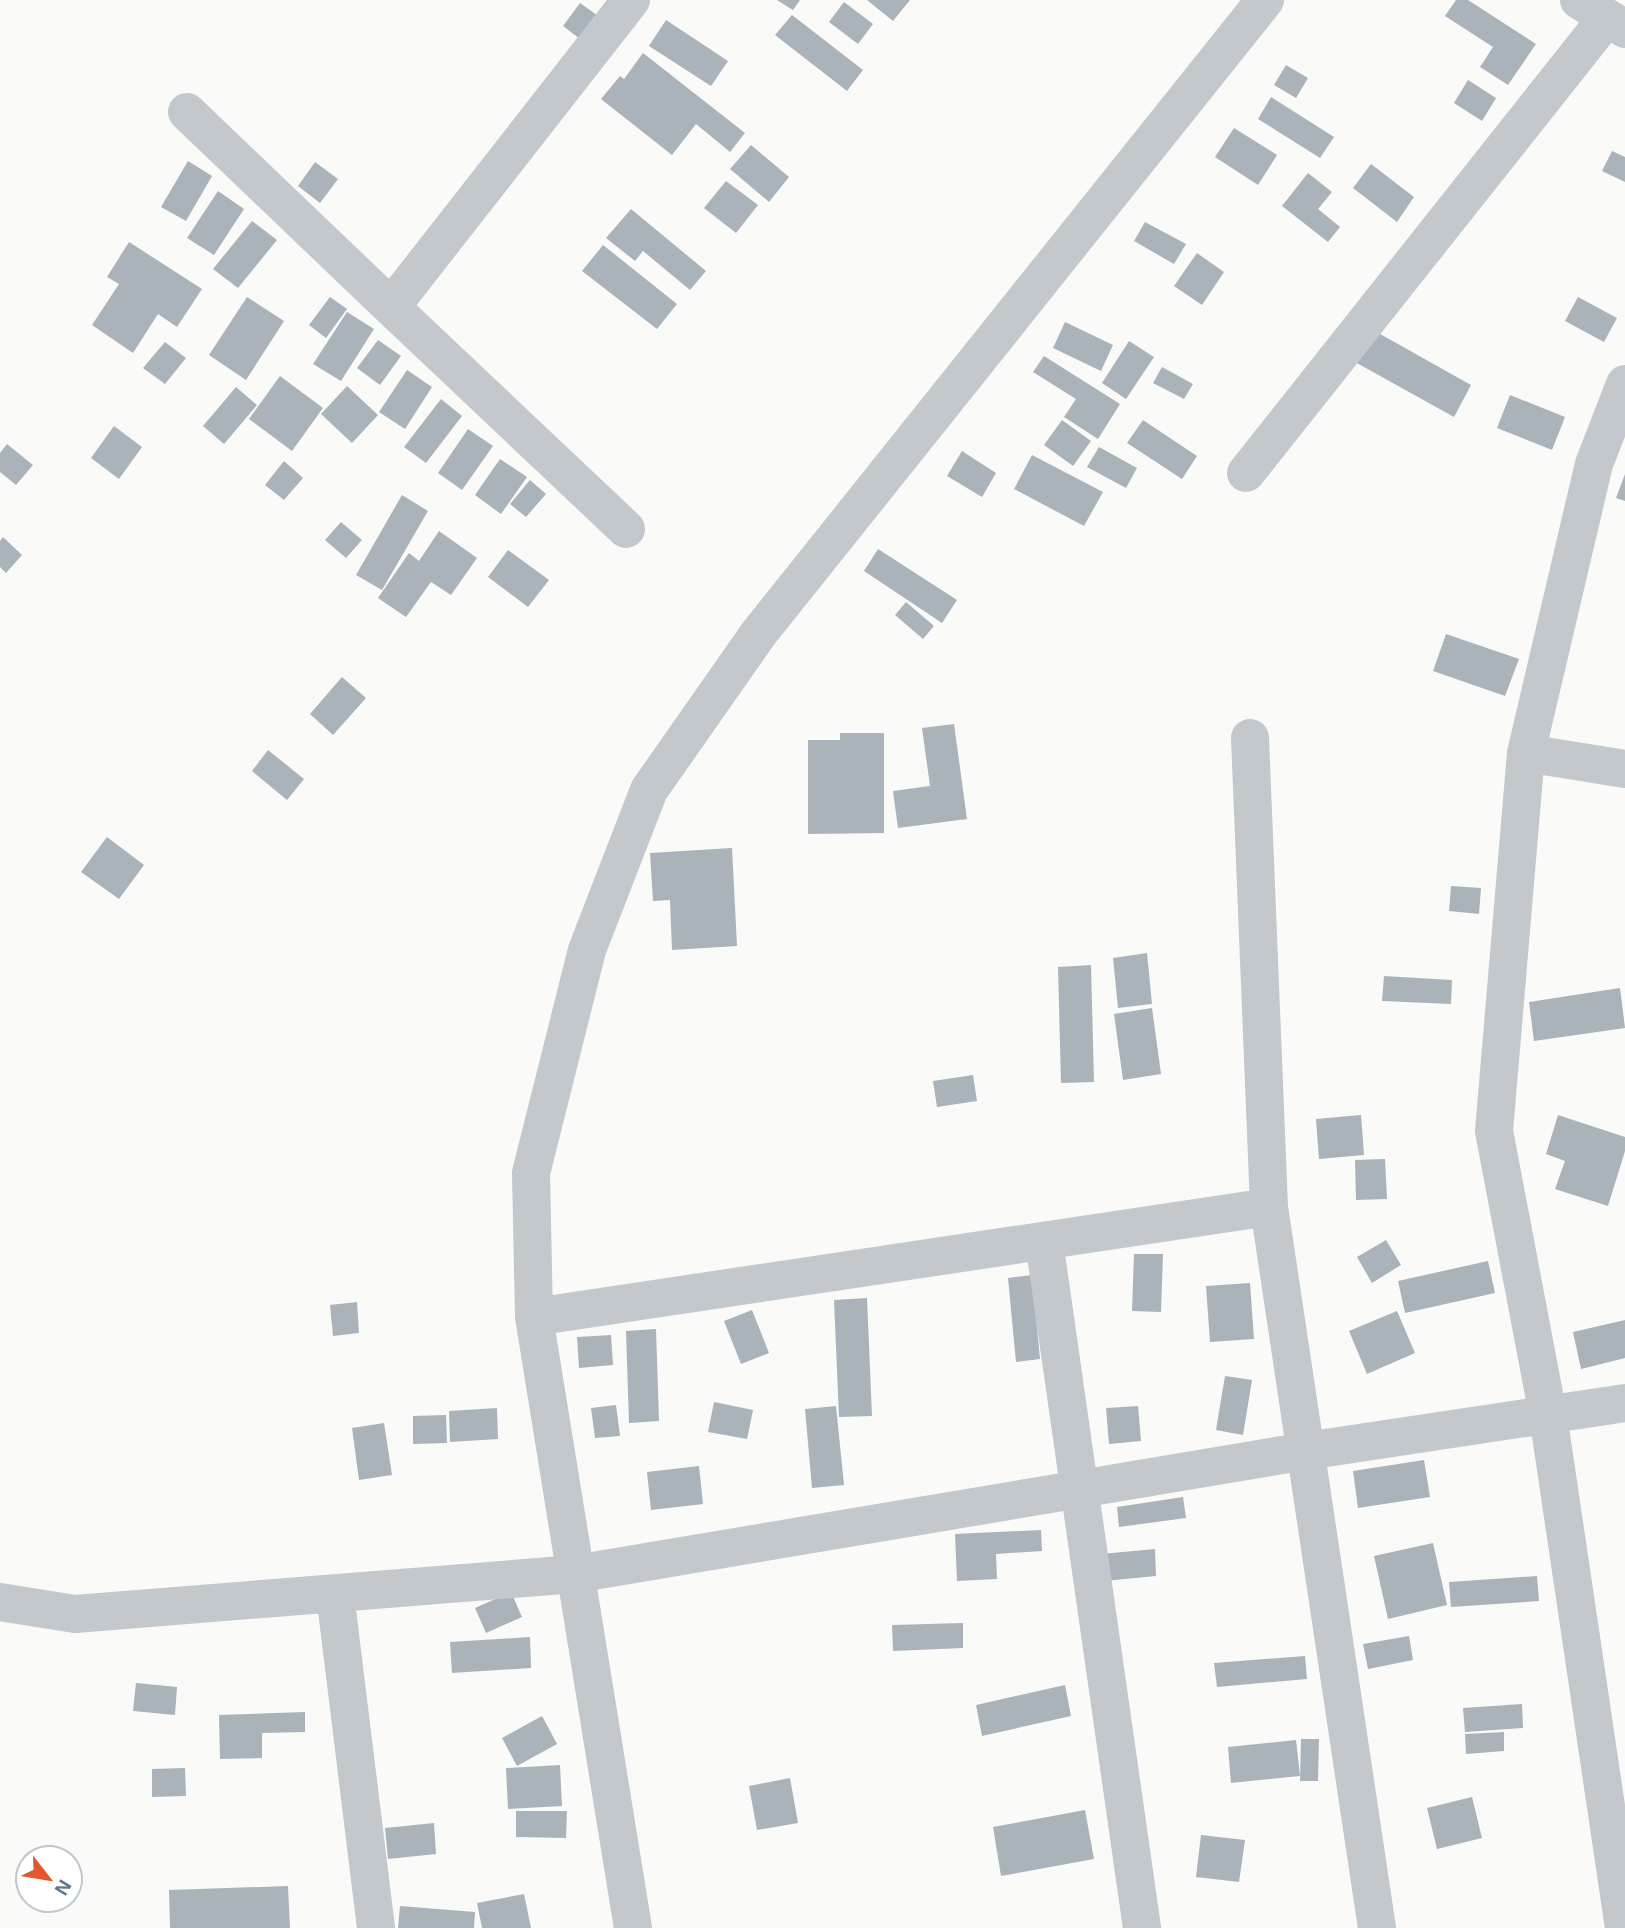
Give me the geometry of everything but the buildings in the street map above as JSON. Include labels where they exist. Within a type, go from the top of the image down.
[{"type":"street","points":[[391,307],[631,0]]},
{"type":"street","points":[[633,1928],[534,1317],[531,1173],[587,950],[649,790],[759,633],[1265,0]]},
{"type":"street","points":[[1246,473],[1603,16]]},
{"type":"street","points":[[187,112],[626,529]]},
{"type":"street","points":[[1624,1928],[1548,1415],[1494,1131],[1526,753],[1594,464],[1625,384]]},
{"type":"street","points":[[1250,738],[1269,1207],[1377,1928]]},
{"type":"street","points":[[1526,753],[1625,769]]},
{"type":"street","points":[[534,1317],[1269,1207]]},
{"type":"street","points":[[1044,1241],[1142,1928]]},
{"type":"street","points":[[0,1602],[75,1614],[575,1574],[1306,1451],[1625,1403]]},
{"type":"street","points":[[335,1594],[376,1928]]}]
